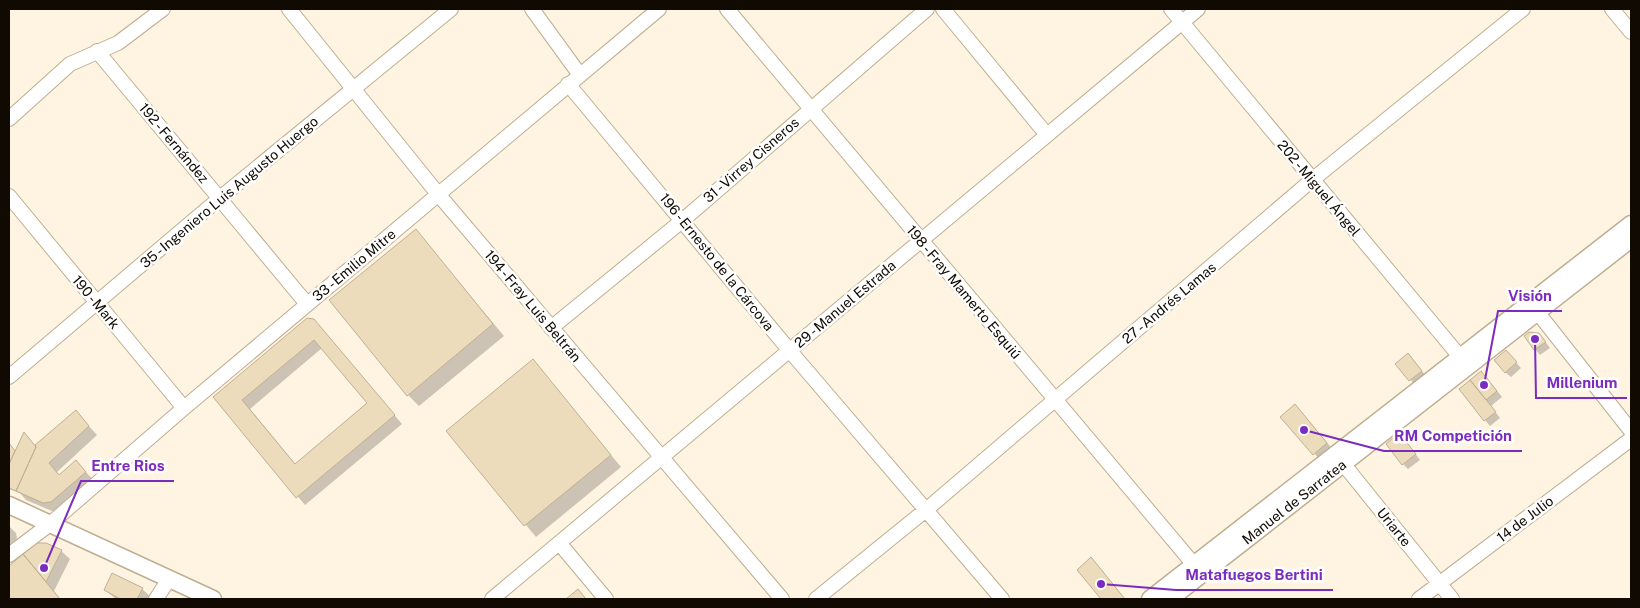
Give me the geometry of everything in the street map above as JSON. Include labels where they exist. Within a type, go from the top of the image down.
[{"type":"main road","points":[[1534,307],[1631,224]]},
{"type":"main road","name":"Manuel de Sarratea","points":[[1170,599],[1198,570],[1534,307],[1631,239]]},
{"type":"main road","points":[[9,505],[213,599]]},
{"type":"main road","points":[[1150,599],[1198,570]]},
{"type":"street","points":[[9,119],[70,64],[118,43],[163,9]]},
{"type":"street","name":"194 - Fray Luis Beltrán","points":[[289,9],[438,194],[782,599]]},
{"type":"street","name":"35 - Ingeniero Luis Augusto Huergo","points":[[9,378],[220,198],[451,9]]},
{"type":"street","points":[[532,9],[580,75]]},
{"type":"street","name":"33 - Emilio Mitre","points":[[9,555],[50,524],[184,408],[659,9]]},
{"type":"street","name":"198 - Fray Mamerto Esquiú","points":[[727,9],[1198,570]]},
{"type":"street","name":"31 - Virrey Cisneros","points":[[551,328],[683,220],[810,108],[927,9]]},
{"type":"street","points":[[943,9],[1047,136]]},
{"type":"street","name":"202 - Miguel Ángel","points":[[1171,9],[1464,362]]},
{"type":"street","name":"29 - Manuel Estrada","points":[[492,599],[663,459],[920,240],[1198,9]]},
{"type":"street","name":"27 - Andrés Lamas","points":[[816,599],[927,509],[1312,180],[1523,9]]},
{"type":"street","points":[[1612,9],[1631,32]]},
{"type":"street","name":"192 - Fernández","points":[[97,52],[307,304]]},
{"type":"street","name":"196 - Ernesto de la Cárcova","points":[[568,84],[790,351],[1002,599]]},
{"type":"street","name":"190 - Mark","points":[[9,196],[184,408]]},
{"type":"street","points":[[1534,307],[1631,431]]},
{"type":"street","name":"14 de Julio","points":[[1419,599],[1631,440]]},
{"type":"street","name":"Uriarte","points":[[1340,459],[1452,599]]},
{"type":"street","points":[[560,544],[606,599]]},
{"type":"street","points":[[156,599],[169,579]]},
{"type":"building","points":[[416,229],[493,324],[407,396],[329,300]]},
{"type":"building","points":[[307,318],[314,319],[395,415],[296,498],[213,397]],"holes":[[[314,340],[367,403],[295,464],[242,400]]]},
{"type":"building","points":[[1529,332],[1539,333],[1546,342],[1534,350],[1524,336]]},
{"type":"building","points":[[1506,350],[1517,362],[1505,373],[1494,360]]},
{"type":"building","points":[[1408,353],[1422,371],[1409,381],[1395,364]]},
{"type":"building","points":[[533,359],[611,455],[524,526],[446,431]]},
{"type":"building","points":[[1481,371],[1497,391],[1486,400],[1470,380]]},
{"type":"building","points":[[1470,380],[1496,412],[1484,421],[1459,389]]},
{"type":"building","points":[[1295,404],[1327,443],[1313,455],[1280,417]]},
{"type":"building","points":[[76,410],[89,426],[49,463],[59,475],[76,460],[86,472],[51,502],[43,503],[16,491],[36,447],[35,445]]},
{"type":"building","points":[[24,432],[36,447],[16,491],[9,488],[9,464]]},
{"type":"building","points":[[1399,433],[1416,454],[1402,465],[1386,444]]},
{"type":"building","points":[[9,443],[15,451],[9,464]]},
{"type":"building","points":[[37,543],[46,543],[62,550],[46,582],[23,554]]},
{"type":"building","points":[[23,554],[60,599],[9,599],[9,566]]},
{"type":"building","points":[[1091,557],[1125,599],[1101,599],[1077,570]]},
{"type":"building","points":[[112,573],[143,588],[137,599],[120,599],[104,590]]},
{"type":"building","points":[[578,589],[586,599],[566,599]]},
{"type":"place","name":"Millenium","points":[[1535,339]]},
{"type":"place","name":"Visión","points":[[1484,385]]},
{"type":"place","name":"RM Competición","points":[[1304,430]]},
{"type":"place","name":"Entre Rios","points":[[44,568]]},
{"type":"place","name":"Matafuegos Bertini","points":[[1101,584]]}]
